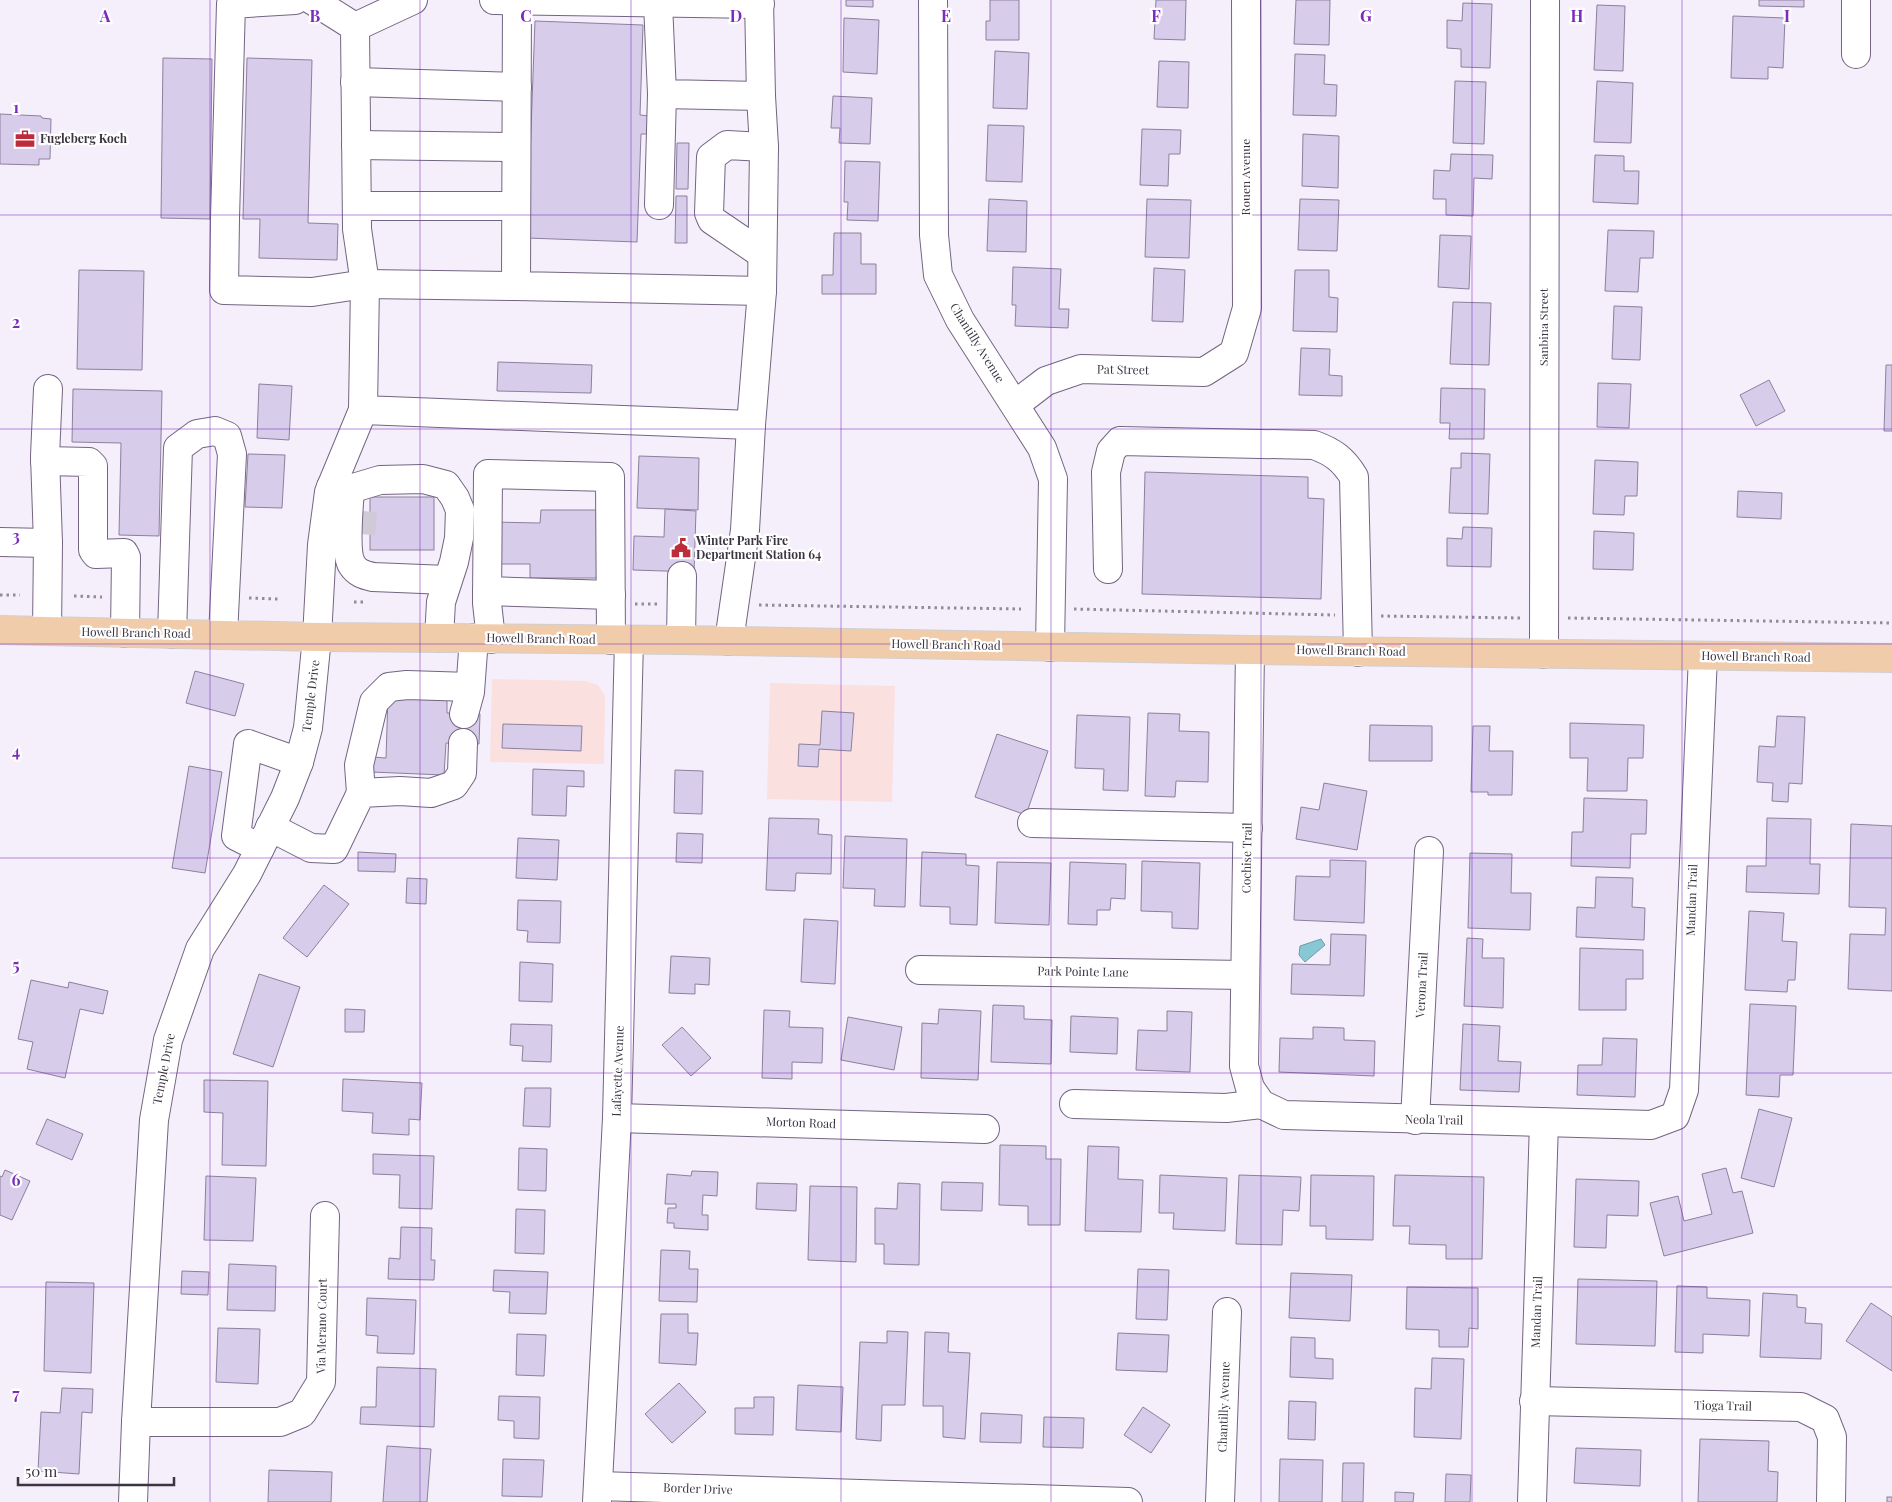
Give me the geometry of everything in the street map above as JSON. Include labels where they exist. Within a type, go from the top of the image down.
[{"type":"main road","name":"Howell Branch Road","points":[[0,630],[317,637],[681,640],[1358,652],[1892,658]]},
{"type":"street","points":[[295,0],[231,4],[224,218],[224,290],[312,292],[365,284],[762,291]]},
{"type":"street","points":[[312,0],[355,27]]},
{"type":"street","points":[[355,27],[413,0]]},
{"type":"street","points":[[494,0],[658,3],[760,2],[761,96],[764,147],[762,291],[744,530],[729,641]]},
{"type":"street","points":[[516,286],[517,0]]},
{"type":"street","name":"Chantilly Avenue","points":[[933,0],[934,236],[938,275],[960,320],[1016,404],[1042,448],[1053,479],[1050,647]]},
{"type":"street","name":"Rouen Avenue","points":[[1234,353],[1247,308],[1246,0]]},
{"type":"street","name":"Sanbina Street","points":[[1544,654],[1545,0]]},
{"type":"street","points":[[1856,0],[1856,54]]},
{"type":"street","points":[[658,3],[662,94],[659,205]]},
{"type":"street","points":[[355,27],[356,206],[357,228],[365,284],[363,410],[751,425]]},
{"type":"street","points":[[355,82],[517,87]]},
{"type":"street","points":[[662,94],[761,96]]},
{"type":"street","points":[[356,145],[516,147]]},
{"type":"street","points":[[762,254],[712,220],[709,213],[711,157],[727,145],[764,147]]},
{"type":"street","points":[[356,206],[516,206]]},
{"type":"street","name":"Pat Street","points":[[1016,404],[1046,381],[1081,369],[1204,372],[1234,353]]},
{"type":"street","points":[[47,631],[48,543],[45,461],[48,389]]},
{"type":"street","name":"Temple Drive","points":[[133,1502],[154,1120],[168,1040],[200,949],[247,874],[285,798],[299,762],[308,728],[317,637],[322,545],[353,510],[363,410]]},
{"type":"street","points":[[172,634],[178,448],[197,434],[215,431],[227,436],[232,454],[222,635]]},
{"type":"street","points":[[1108,569],[1106,472],[1111,451],[1120,441],[1314,445],[1328,450],[1340,459],[1354,477],[1358,652]]},
{"type":"street","points":[[45,461],[89,462],[93,466],[93,550],[96,554],[124,553],[126,557],[125,633]]},
{"type":"street","name":"Lafayette Avenue","points":[[487,591],[488,474],[610,477],[611,595],[620,640],[617,1118],[597,1494]]},
{"type":"street","points":[[439,638],[441,602],[457,545],[460,510],[455,498],[446,485],[423,480],[380,480],[353,510],[352,565],[361,574],[373,576],[447,580]]},
{"type":"street","points":[[0,542],[48,543]]},
{"type":"street","points":[[681,640],[682,576]]},
{"type":"street","points":[[464,714],[483,638],[487,591],[611,595]]},
{"type":"street","name":"Cochise Trail","points":[[1250,650],[1244,1066],[1250,1088],[1261,1104]]},
{"type":"street","name":"Mandan Trail","points":[[1651,1126],[1675,1116],[1684,1090],[1702,656]]},
{"type":"street","points":[[299,762],[248,744],[236,836],[265,837],[311,848],[334,849],[362,793],[359,765],[374,702],[389,687],[406,685],[470,688]]},
{"type":"street","points":[[362,793],[400,791],[431,793],[454,785],[462,773],[463,743]]},
{"type":"street","points":[[1032,823],[1248,828]]},
{"type":"street","name":"Verona Trail","points":[[1415,1120],[1430,851]]},
{"type":"street","name":"Park Pointe Lane","points":[[920,970],[1245,975]]},
{"type":"street","points":[[1074,1104],[1226,1108],[1261,1104]]},
{"type":"street","name":"Neola Trail","points":[[1261,1104],[1284,1115],[1651,1126]]},
{"type":"street","name":"Morton Road","points":[[617,1118],[985,1128]]},
{"type":"street","name":"Mandan Trail","points":[[1532,1502],[1544,1122]]},
{"type":"street","name":"Via Merano Court","points":[[136,1422],[280,1422],[302,1413],[321,1382],[325,1216]]},
{"type":"street","name":"Chantilly Avenue","points":[[1220,1502],[1227,1312]]},
{"type":"street","name":"Tioga Trail","points":[[1534,1401],[1801,1408],[1825,1419],[1832,1437],[1831,1502]]},
{"type":"street","name":"Border Drive","points":[[597,1494],[1128,1502]]},
{"type":"path","points":[[0,595],[20,596]]},
{"type":"path","points":[[74,596],[107,597]]},
{"type":"path","points":[[244,598],[278,599]]},
{"type":"path","points":[[755,605],[1021,609]]},
{"type":"path","points":[[1069,610],[1521,618]]},
{"type":"path","points":[[1564,618],[1892,623]]},
{"type":"shaded area","points":[[492,679],[586,681],[598,685],[605,696],[604,764],[490,762]]},
{"type":"shaded area","points":[[770,683],[895,686],[892,802],[767,799]]},
{"type":"water","points":[[1321,939],[1325,945],[1305,962],[1299,955],[1300,946]]},
{"type":"building","points":[[846,0],[873,0],[873,7],[846,6]]},
{"type":"building","points":[[990,0],[1019,0],[1019,40],[986,40],[986,21],[990,21]]},
{"type":"building","points":[[1156,0],[1186,0],[1185,40],[1154,39]]},
{"type":"building","points":[[1296,0],[1330,0],[1329,45],[1294,44]]},
{"type":"building","points":[[1759,0],[1804,0],[1804,7],[1759,6]]},
{"type":"building","points":[[1463,3],[1492,4],[1490,68],[1461,67],[1461,49],[1447,48],[1447,20],[1462,21]]},
{"type":"building","points":[[1597,5],[1625,6],[1623,71],[1594,70]]},
{"type":"building","points":[[1733,16],[1785,18],[1783,68],[1768,67],[1768,79],[1731,78]]},
{"type":"building","points":[[844,18],[879,20],[877,74],[843,72]]},
{"type":"building","points":[[535,21],[643,25],[640,115],[650,116],[650,134],[641,134],[637,242],[527,238]]},
{"type":"building","points":[[995,51],[1029,53],[1027,109],[993,108]]},
{"type":"building","points":[[1295,54],[1325,55],[1324,84],[1337,85],[1336,116],[1293,115]]},
{"type":"building","points":[[163,58],[212,59],[210,219],[161,218]]},
{"type":"building","points":[[247,58],[312,60],[308,223],[338,224],[337,260],[259,258],[260,219],[243,219]]},
{"type":"building","points":[[1159,61],[1189,62],[1188,108],[1157,107]]},
{"type":"building","points":[[1455,81],[1486,82],[1484,144],[1453,143]]},
{"type":"building","points":[[1597,81],[1633,83],[1631,143],[1594,142]]},
{"type":"building","points":[[833,96],[872,98],[870,144],[839,143],[840,128],[831,128]]},
{"type":"building","name":"Fugleberg Koch","points":[[0,114],[41,116],[42,118],[51,119],[50,159],[39,159],[39,165],[0,164]]},
{"type":"building","points":[[988,125],[1024,126],[1022,182],[986,181]]},
{"type":"building","points":[[1142,129],[1181,130],[1180,154],[1169,154],[1168,186],[1140,185]]},
{"type":"building","points":[[1303,134],[1339,136],[1338,188],[1302,186]]},
{"type":"building","points":[[677,143],[689,143],[688,189],[676,189]]},
{"type":"building","points":[[1451,154],[1493,155],[1492,179],[1474,178],[1473,216],[1446,215],[1446,199],[1433,199],[1434,170],[1450,171]]},
{"type":"building","points":[[1595,155],[1624,156],[1624,171],[1639,171],[1638,204],[1593,202]]},
{"type":"building","points":[[845,161],[880,162],[878,221],[847,220],[848,202],[844,202]]},
{"type":"building","points":[[676,196],[687,196],[687,243],[675,243]]},
{"type":"building","points":[[989,199],[1027,201],[1026,252],[987,251]]},
{"type":"building","points":[[1147,199],[1191,200],[1189,258],[1145,257]]},
{"type":"building","points":[[1300,199],[1339,200],[1337,251],[1298,250]]},
{"type":"building","points":[[1608,230],[1654,231],[1653,258],[1640,258],[1638,292],[1605,291]]},
{"type":"building","points":[[834,233],[861,233],[861,264],[876,264],[876,294],[822,294],[822,275],[833,275]]},
{"type":"building","points":[[1440,235],[1471,236],[1469,289],[1438,287]]},
{"type":"building","points":[[1013,267],[1061,269],[1059,309],[1069,309],[1068,328],[1015,326],[1016,305],[1012,305]]},
{"type":"building","points":[[1154,268],[1185,270],[1183,322],[1152,321]]},
{"type":"building","points":[[79,270],[144,271],[142,370],[77,369]]},
{"type":"building","points":[[1295,270],[1329,270],[1329,297],[1338,298],[1337,332],[1293,331]]},
{"type":"building","points":[[1453,302],[1491,303],[1489,365],[1450,364]]},
{"type":"building","points":[[1614,306],[1642,307],[1640,360],[1612,359]]},
{"type":"building","points":[[1301,348],[1330,349],[1329,375],[1342,376],[1342,396],[1299,395]]},
{"type":"building","points":[[498,362],[592,365],[591,393],[497,391]]},
{"type":"building","points":[[1886,365],[1892,365],[1892,431],[1884,431]]},
{"type":"building","points":[[1769,380],[1785,411],[1756,426],[1740,395]]},
{"type":"building","points":[[1598,383],[1631,384],[1629,428],[1597,427]]},
{"type":"building","points":[[259,384],[292,386],[289,440],[257,438]]},
{"type":"building","points":[[1441,388],[1485,389],[1484,439],[1449,439],[1450,423],[1440,423]]},
{"type":"building","points":[[73,389],[162,391],[159,536],[119,535],[121,443],[72,442]]},
{"type":"building","points":[[1461,453],[1490,454],[1488,514],[1449,513],[1451,468],[1461,468]]},
{"type":"building","points":[[248,454],[285,455],[282,508],[245,507]]},
{"type":"building","points":[[639,456],[699,458],[698,510],[637,508]]},
{"type":"building","points":[[1595,460],[1638,462],[1637,496],[1625,496],[1624,515],[1593,514]]},
{"type":"building","points":[[1145,472],[1308,477],[1308,498],[1324,499],[1321,599],[1142,594]]},
{"type":"building","points":[[1738,491],[1782,493],[1781,519],[1737,517]]},
{"type":"building","points":[[370,497],[434,497],[434,550],[370,550]]},
{"type":"building","points":[[665,509],[696,511],[694,572],[633,570],[634,536],[664,537]]},
{"type":"building","points":[[541,510],[605,510],[605,578],[530,578],[530,564],[492,564],[492,522],[540,523]]},
{"type":"building","points":[[1463,527],[1492,528],[1491,567],[1447,566],[1447,538],[1462,539]]},
{"type":"building","points":[[1594,531],[1634,533],[1633,570],[1593,569]]},
{"type":"building","points":[[195,671],[244,684],[235,716],[186,703]]},
{"type":"building","points":[[388,696],[447,698],[447,713],[480,714],[479,744],[446,743],[444,775],[371,772],[372,757],[386,758]]},
{"type":"building","points":[[822,711],[854,713],[851,751],[819,749],[818,767],[798,766],[799,744],[820,745]]},
{"type":"building","points":[[1148,713],[1180,714],[1179,731],[1209,732],[1208,782],[1176,781],[1175,797],[1145,796]]},
{"type":"building","points":[[1077,715],[1130,717],[1128,791],[1103,790],[1104,769],[1075,768]]},
{"type":"building","points":[[1777,716],[1805,717],[1802,784],[1789,783],[1788,802],[1772,801],[1773,783],[1757,782],[1759,746],[1775,747]]},
{"type":"building","points":[[1570,723],[1644,725],[1643,758],[1628,758],[1627,791],[1587,791],[1588,758],[1570,758]]},
{"type":"building","points":[[503,724],[582,726],[581,751],[502,748]]},
{"type":"building","points":[[1370,725],[1432,726],[1432,761],[1369,761]]},
{"type":"building","points":[[1473,726],[1490,726],[1489,751],[1513,751],[1512,795],[1488,795],[1488,792],[1471,792]]},
{"type":"building","points":[[997,734],[1048,751],[1026,815],[975,797]]},
{"type":"building","points":[[189,766],[222,772],[205,873],[172,868]]},
{"type":"building","points":[[533,769],[584,771],[584,787],[567,786],[566,816],[532,815]]},
{"type":"building","points":[[675,770],[703,771],[702,814],[674,813]]},
{"type":"building","points":[[1324,783],[1367,791],[1357,850],[1296,839],[1301,807],[1319,810]]},
{"type":"building","points":[[1584,798],[1647,800],[1646,834],[1631,834],[1630,868],[1571,866],[1572,832],[1583,832]]},
{"type":"building","points":[[769,818],[819,819],[818,834],[832,835],[831,874],[796,873],[795,891],[766,890]]},
{"type":"building","points":[[1767,818],[1811,819],[1810,864],[1820,864],[1819,894],[1746,892],[1747,866],[1766,866]]},
{"type":"building","points":[[1851,824],[1892,826],[1892,991],[1848,989],[1850,934],[1885,935],[1886,908],[1849,907]]},
{"type":"building","points":[[677,833],[703,834],[702,863],[676,862]]},
{"type":"building","points":[[845,836],[907,839],[905,907],[874,906],[875,889],[843,888]]},
{"type":"building","points":[[518,838],[559,840],[557,880],[516,878]]},
{"type":"building","points":[[358,852],[396,854],[395,872],[358,871]]},
{"type":"building","points":[[922,852],[966,854],[966,865],[979,866],[977,925],[950,924],[950,907],[920,906]]},
{"type":"building","points":[[1470,853],[1512,854],[1511,893],[1531,893],[1530,930],[1468,928]]},
{"type":"building","points":[[1330,860],[1366,861],[1364,923],[1294,920],[1296,876],[1330,877]]},
{"type":"building","points":[[1142,861],[1200,863],[1198,929],[1172,928],[1172,912],[1141,911]]},
{"type":"building","points":[[997,862],[1051,863],[1049,925],[995,923]]},
{"type":"building","points":[[1070,862],[1126,864],[1125,899],[1111,898],[1110,910],[1097,910],[1097,925],[1068,924]]},
{"type":"building","points":[[1596,877],[1633,878],[1632,907],[1645,908],[1644,940],[1576,937],[1577,907],[1595,908]]},
{"type":"building","points":[[407,878],[427,879],[426,904],[406,903]]},
{"type":"building","points":[[324,885],[349,904],[307,957],[283,938]]},
{"type":"building","points":[[518,900],[561,901],[560,943],[527,942],[528,931],[517,930]]},
{"type":"building","points":[[1749,911],[1784,913],[1782,941],[1797,942],[1795,980],[1788,980],[1787,992],[1745,990]]},
{"type":"building","points":[[804,919],[838,921],[835,984],[801,982]]},
{"type":"building","points":[[1331,934],[1366,935],[1364,996],[1291,994],[1292,964],[1330,965]]},
{"type":"building","points":[[1467,938],[1483,939],[1482,958],[1504,958],[1503,1008],[1464,1006]]},
{"type":"building","points":[[1580,948],[1643,950],[1643,979],[1626,979],[1626,1010],[1579,1010]]},
{"type":"building","points":[[671,956],[710,958],[709,985],[695,984],[695,994],[669,993]]},
{"type":"building","points":[[520,962],[553,964],[552,1002],[519,1001]]},
{"type":"building","points":[[259,974],[300,987],[273,1067],[233,1054]]},
{"type":"building","points":[[31,980],[68,988],[69,982],[108,991],[103,1014],[80,1009],[65,1078],[27,1069],[33,1042],[18,1039]]},
{"type":"building","points":[[1750,1004],[1796,1006],[1793,1075],[1780,1075],[1779,1097],[1746,1095]]},
{"type":"building","points":[[993,1005],[1024,1006],[1024,1019],[1052,1020],[1051,1064],[991,1062]]},
{"type":"building","points":[[345,1009],[365,1010],[364,1032],[345,1032]]},
{"type":"building","points":[[939,1009],[981,1011],[978,1080],[921,1078],[922,1023],[938,1024]]},
{"type":"building","points":[[764,1010],[790,1011],[789,1027],[823,1028],[822,1063],[792,1062],[792,1079],[762,1078]]},
{"type":"building","points":[[1167,1011],[1192,1012],[1190,1072],[1136,1070],[1138,1030],[1167,1031]]},
{"type":"building","points":[[1071,1016],[1118,1018],[1117,1054],[1070,1052]]},
{"type":"building","points":[[848,1017],[902,1027],[894,1070],[841,1060]]},
{"type":"building","points":[[511,1024],[552,1025],[551,1062],[522,1061],[523,1046],[510,1045]]},
{"type":"building","points":[[1463,1024],[1500,1026],[1498,1061],[1521,1062],[1519,1092],[1460,1090]]},
{"type":"building","points":[[682,1027],[711,1058],[691,1076],[662,1045]]},
{"type":"building","points":[[1313,1027],[1344,1028],[1344,1040],[1375,1041],[1374,1076],[1279,1072],[1280,1038],[1313,1039]]},
{"type":"building","points":[[1603,1038],[1637,1039],[1635,1097],[1577,1095],[1578,1065],[1602,1065]]},
{"type":"building","points":[[343,1079],[422,1083],[420,1120],[409,1119],[409,1135],[372,1133],[373,1113],[342,1111]]},
{"type":"building","points":[[204,1080],[268,1081],[266,1166],[222,1165],[223,1113],[204,1112]]},
{"type":"building","points":[[525,1088],[551,1088],[550,1127],[523,1126]]},
{"type":"building","points":[[1759,1109],[1792,1118],[1774,1187],[1741,1178]]},
{"type":"building","points":[[47,1119],[83,1134],[72,1160],[36,1144]]},
{"type":"building","points":[[1000,1145],[1046,1146],[1046,1159],[1061,1159],[1060,1225],[1028,1225],[1028,1206],[999,1205]]},
{"type":"building","points":[[1088,1146],[1119,1147],[1118,1179],[1143,1180],[1141,1232],[1085,1231]]},
{"type":"building","points":[[519,1148],[547,1149],[546,1191],[518,1190]]},
{"type":"building","points":[[373,1154],[434,1156],[432,1209],[399,1208],[400,1175],[373,1174]]},
{"type":"building","points":[[1726,1168],[1733,1193],[1742,1191],[1753,1233],[1664,1256],[1650,1203],[1678,1196],[1684,1221],[1712,1214],[1702,1174]]},
{"type":"building","points":[[5,1170],[30,1181],[12,1220],[0,1215],[0,1176],[2,1177]]},
{"type":"building","points":[[692,1171],[718,1172],[717,1196],[703,1195],[702,1215],[708,1215],[708,1230],[674,1228],[674,1223],[667,1223],[668,1208],[676,1208],[676,1204],[665,1204],[667,1174],[691,1176]]},
{"type":"building","points":[[1160,1175],[1227,1178],[1225,1231],[1173,1229],[1174,1213],[1159,1213]]},
{"type":"building","points":[[1239,1175],[1301,1177],[1299,1211],[1283,1210],[1282,1245],[1236,1244]]},
{"type":"building","points":[[1311,1175],[1374,1176],[1373,1240],[1326,1239],[1326,1226],[1310,1226]]},
{"type":"building","points":[[1395,1175],[1484,1177],[1482,1259],[1446,1259],[1446,1245],[1409,1244],[1410,1226],[1393,1226]]},
{"type":"building","points":[[206,1176],[256,1178],[253,1241],[204,1240]]},
{"type":"building","points":[[1576,1179],[1639,1181],[1638,1216],[1607,1215],[1606,1248],[1574,1247]]},
{"type":"building","points":[[942,1182],[983,1183],[982,1211],[941,1210]]},
{"type":"building","points":[[757,1183],[797,1184],[796,1211],[756,1209]]},
{"type":"building","points":[[898,1183],[920,1184],[919,1265],[884,1264],[884,1244],[875,1244],[875,1208],[897,1209]]},
{"type":"building","points":[[810,1186],[857,1187],[856,1262],[808,1260]]},
{"type":"building","points":[[516,1209],[545,1210],[544,1254],[515,1253]]},
{"type":"building","points":[[401,1227],[432,1228],[431,1260],[435,1260],[434,1280],[388,1279],[389,1258],[400,1259]]},
{"type":"building","points":[[661,1250],[690,1251],[689,1269],[698,1269],[697,1302],[659,1301]]},
{"type":"building","points":[[229,1264],[276,1266],[275,1311],[227,1310]]},
{"type":"building","points":[[1138,1269],[1169,1270],[1167,1320],[1136,1319]]},
{"type":"building","points":[[494,1270],[548,1272],[546,1314],[509,1313],[510,1292],[493,1291]]},
{"type":"building","points":[[182,1271],[209,1272],[208,1295],[181,1294]]},
{"type":"building","points":[[1291,1273],[1352,1275],[1350,1321],[1289,1318]]},
{"type":"building","points":[[1578,1279],[1657,1281],[1655,1346],[1576,1344]]},
{"type":"building","points":[[46,1282],[94,1283],[91,1373],[44,1371]]},
{"type":"building","points":[[1677,1286],[1707,1287],[1707,1298],[1750,1300],[1749,1336],[1703,1334],[1703,1353],[1675,1352]]},
{"type":"building","points":[[1407,1287],[1478,1288],[1478,1329],[1469,1328],[1468,1347],[1439,1347],[1439,1330],[1406,1329]]},
{"type":"building","points":[[1763,1293],[1797,1295],[1797,1307],[1806,1308],[1805,1323],[1822,1324],[1821,1359],[1760,1357]]},
{"type":"building","points":[[367,1298],[416,1300],[414,1354],[377,1353],[378,1336],[366,1335]]},
{"type":"building","points":[[1871,1303],[1892,1317],[1892,1371],[1846,1341]]},
{"type":"building","points":[[661,1314],[688,1314],[688,1333],[698,1333],[696,1365],[659,1363]]},
{"type":"building","points":[[218,1328],[260,1329],[258,1384],[216,1382]]},
{"type":"building","points":[[887,1331],[908,1332],[905,1405],[882,1405],[881,1441],[856,1439],[860,1342],[887,1343]]},
{"type":"building","points":[[925,1332],[949,1333],[948,1352],[970,1353],[965,1439],[943,1437],[943,1406],[923,1406]]},
{"type":"building","points":[[1118,1333],[1169,1335],[1167,1372],[1116,1370]]},
{"type":"building","points":[[517,1334],[546,1335],[544,1376],[516,1375]]},
{"type":"building","points":[[1291,1337],[1315,1338],[1315,1358],[1333,1359],[1333,1379],[1290,1377]]},
{"type":"building","points":[[1432,1358],[1464,1359],[1461,1439],[1414,1437],[1415,1388],[1431,1389]]},
{"type":"building","points":[[377,1367],[436,1369],[434,1427],[360,1424],[361,1407],[376,1407]]},
{"type":"building","points":[[679,1383],[706,1412],[672,1443],[645,1414]]},
{"type":"building","points":[[798,1385],[843,1387],[841,1432],[796,1430]]},
{"type":"building","points":[[62,1388],[93,1389],[92,1413],[82,1412],[79,1474],[38,1471],[41,1412],[60,1413]]},
{"type":"building","points":[[499,1396],[540,1397],[539,1439],[514,1438],[514,1421],[498,1420]]},
{"type":"building","points":[[754,1397],[774,1397],[773,1435],[735,1434],[735,1408],[754,1408]]},
{"type":"building","points":[[1289,1401],[1316,1402],[1315,1440],[1288,1439]]},
{"type":"building","points":[[1143,1407],[1170,1425],[1151,1453],[1124,1435]]},
{"type":"building","points":[[981,1413],[1022,1415],[1021,1443],[980,1442]]},
{"type":"building","points":[[1044,1417],[1084,1418],[1083,1448],[1043,1447]]},
{"type":"building","points":[[1700,1439],[1769,1441],[1768,1471],[1778,1472],[1777,1502],[1698,1502]]},
{"type":"building","points":[[387,1446],[431,1449],[427,1502],[383,1502]]},
{"type":"building","points":[[1576,1448],[1641,1450],[1640,1486],[1574,1483]]},
{"type":"building","points":[[503,1459],[544,1460],[542,1497],[502,1496]]},
{"type":"building","points":[[1280,1459],[1323,1460],[1322,1502],[1279,1502]]},
{"type":"building","points":[[1343,1463],[1364,1463],[1363,1502],[1342,1502]]},
{"type":"building","points":[[269,1470],[332,1472],[331,1502],[268,1502]]},
{"type":"building","points":[[1446,1474],[1471,1475],[1470,1502],[1445,1502]]},
{"type":"building","points":[[1395,1492],[1414,1493],[1413,1502],[1395,1502]]},
{"type":"building","points":[[1887,1497],[1892,1497],[1892,1502],[1887,1502]]},
{"type":"tunnel","points":[[361,534],[363,511]]},
{"type":"place","name":"Fugleberg Koch","points":[[25,139]]},
{"type":"place","name":"Winter Park Fire Department Station 64","points":[[681,548]]}]
